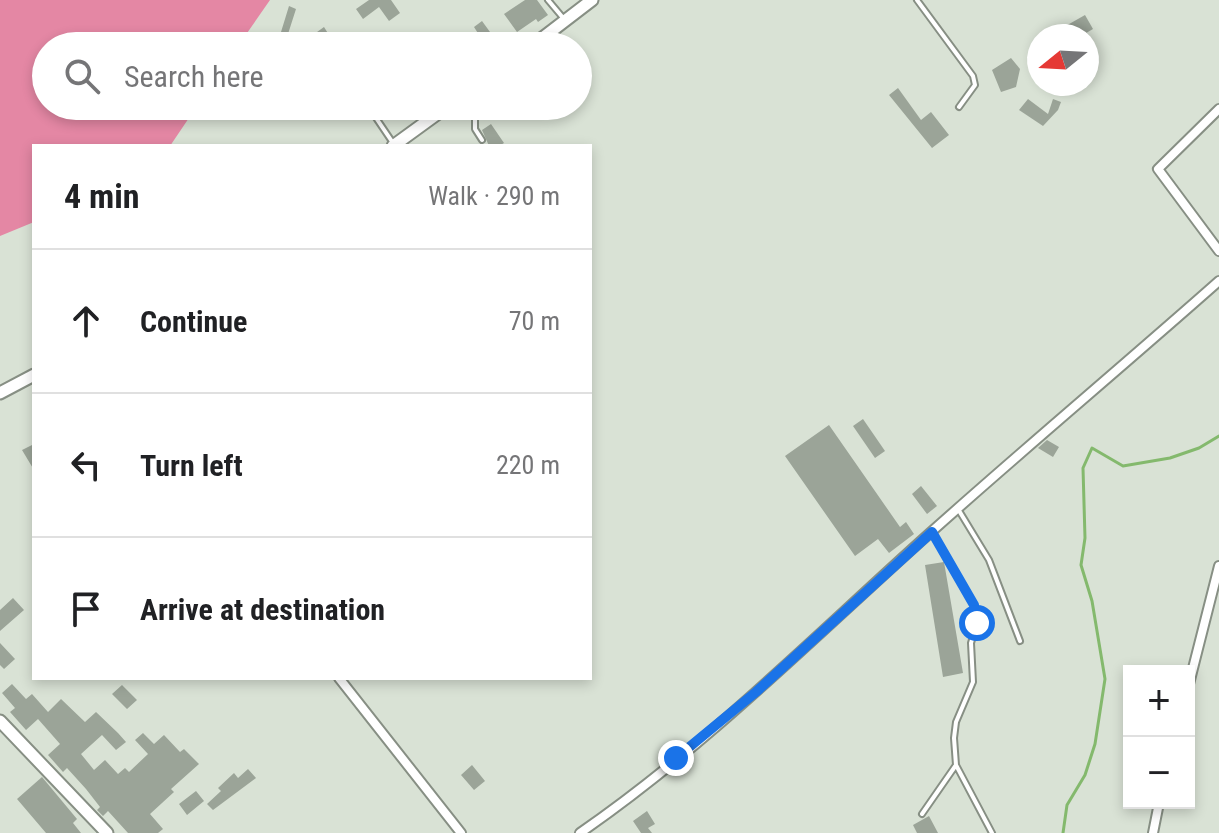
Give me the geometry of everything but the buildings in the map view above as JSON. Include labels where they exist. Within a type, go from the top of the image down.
[{"type":"street","points":[[551,32],[592,0]]},
{"type":"street","points":[[1219,109],[1158,169],[1219,251]]},
{"type":"street","points":[[396,144],[429,120]]},
{"type":"street","points":[[580,833],[614,810],[756,692],[932,532],[1219,281]]},
{"type":"street","points":[[0,393],[32,376]]},
{"type":"street","points":[[1194,665],[1219,566]]},
{"type":"street","points":[[341,680],[461,833]]},
{"type":"street","points":[[0,721],[107,833]]},
{"type":"street","points":[[1153,833],[1158,809]]},
{"type":"lane","points":[[548,0],[566,21]]},
{"type":"lane","points":[[917,0],[973,76],[975,85],[959,107]]},
{"type":"lane","points":[[377,120],[392,144]]},
{"type":"lane","points":[[475,120],[475,129],[482,140]]},
{"type":"lane","points":[[958,509],[989,560],[1020,641]]},
{"type":"lane","points":[[932,532],[974,605],[977,623],[971,643],[973,682],[956,722],[956,765],[992,833]]},
{"type":"lane","points":[[922,814],[956,765]]},
{"type":"shaded area","points":[[0,0],[270,0],[248,32],[32,32],[32,120],[188,120],[171,144],[32,144],[32,223],[0,236]]},
{"type":"waterway","points":[[1063,833],[1067,805],[1085,775],[1095,744],[1105,679],[1092,601],[1081,565],[1085,538],[1083,468],[1092,448],[1123,466],[1170,458],[1199,448],[1219,436]]},
{"type":"route","points":[[676,758],[756,692],[932,532],[974,605],[977,623]]}]
